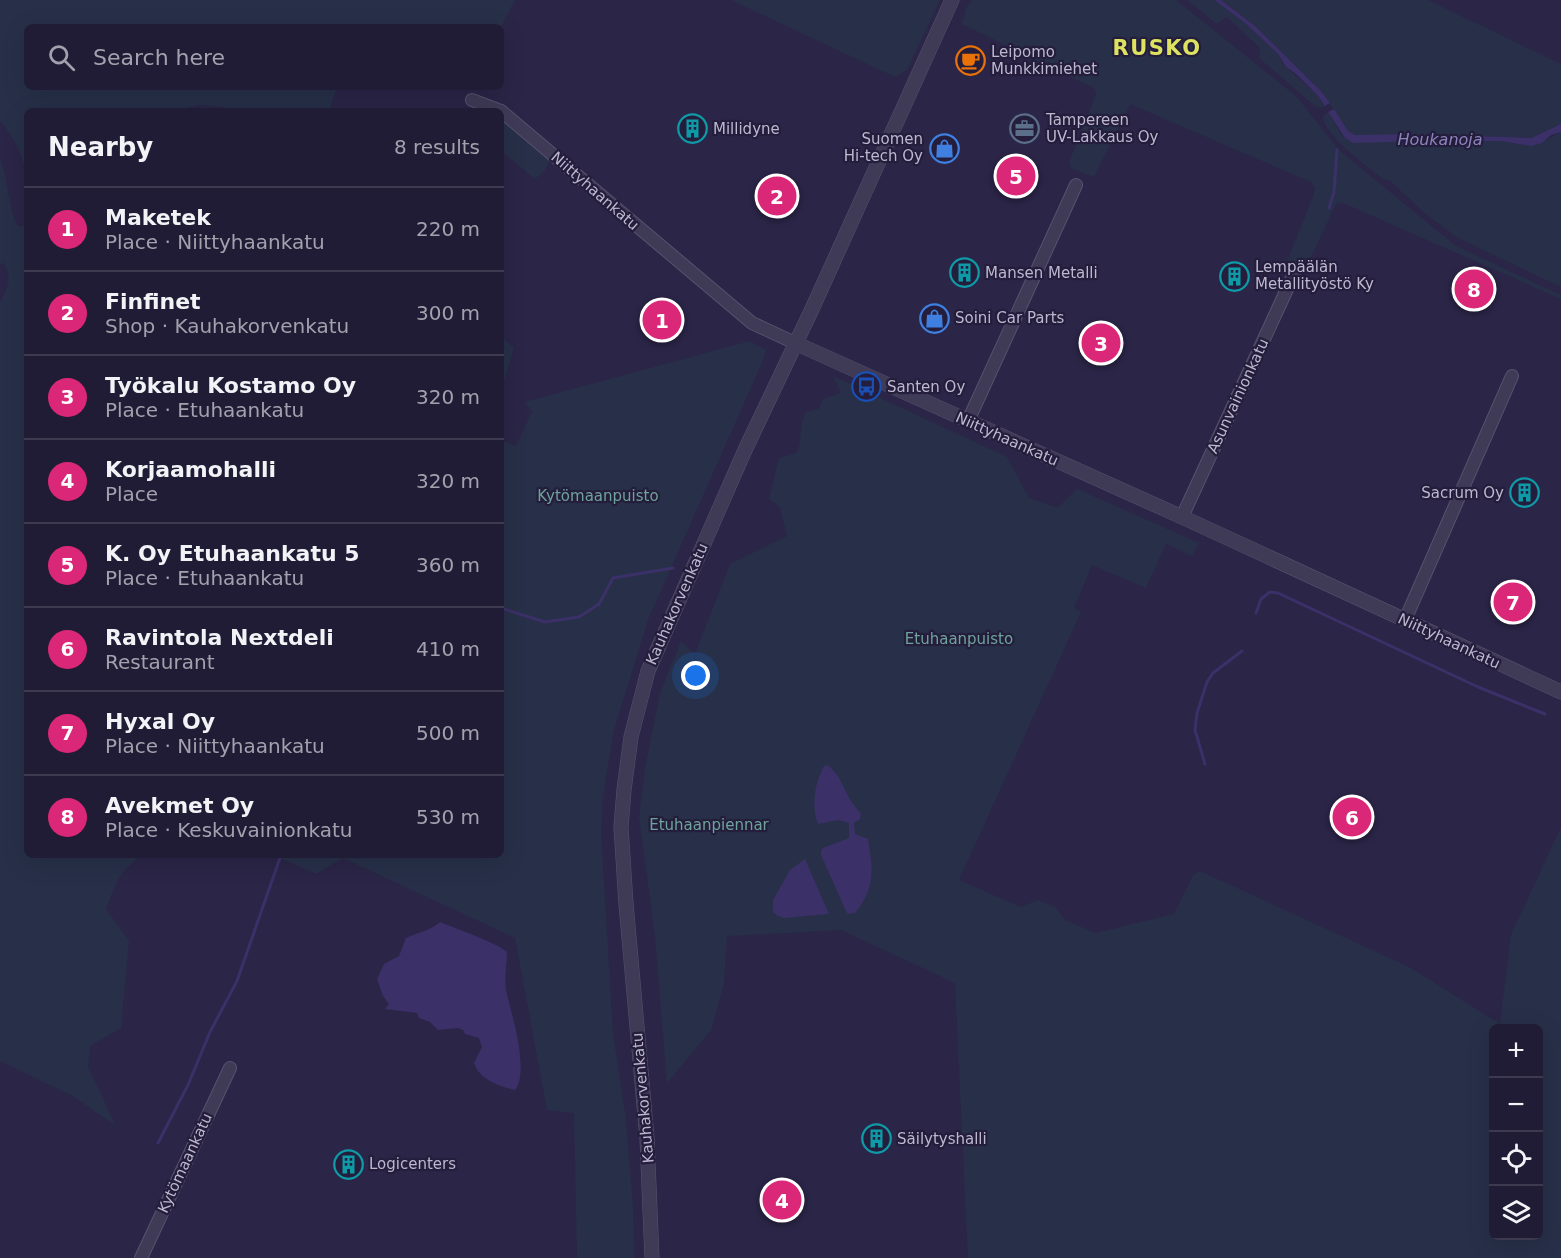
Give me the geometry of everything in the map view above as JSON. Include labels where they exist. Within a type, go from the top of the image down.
[{"type":"street","name":"Kauhakorvenkatu","points":[[652,1258],[647,1138],[621,827],[628,754],[648,671],[745,450],[952,1]]},
{"type":"street","name":"Niittyhaankatu","points":[[472,100],[493,108]]},
{"type":"street","name":"Niittyhaankatu","points":[[504,114],[752,323],[1182,517],[1561,692]]},
{"type":"street","points":[[968,421],[1076,185]]},
{"type":"street","name":"Asunvainionkatu","points":[[1182,517],[1294,274]]},
{"type":"street","points":[[1404,620],[1512,376]]},
{"type":"street","name":"Kytömaankatu","points":[[141,1258],[230,1068]]},
{"type":"green space","points":[[0,0],[515,0],[503,24],[24,24],[24,90],[336,90],[330,108],[225,108],[201,105],[184,108],[24,108],[24,165],[9,133],[0,121]]},
{"type":"green space","points":[[731,0],[940,0],[907,70],[895,77]]},
{"type":"green space","points":[[972,0],[1176,0],[1296,96],[1340,151],[1456,246],[1561,295],[1561,299],[1341,202],[1336,204],[1302,274],[1286,264],[1314,194],[1315,188],[1311,182],[1130,104],[1094,177],[1071,168],[1069,162],[1096,95],[1095,90],[962,24],[966,8]]},
{"type":"green space","points":[[1187,0],[1214,0],[1245,23],[1278,54],[1283,64],[1318,96],[1325,106],[1322,108],[1315,106],[1259,58],[1260,48],[1227,17],[1217,24]]},
{"type":"green space","points":[[1221,0],[1428,0],[1561,64],[1561,124],[1531,138],[1424,134],[1355,135],[1348,131],[1321,91],[1255,26]]},
{"type":"green space","points":[[1328,112],[1344,137],[1354,142],[1499,141],[1536,145],[1561,132],[1561,287],[1458,238],[1427,215],[1389,180],[1383,179],[1338,141],[1325,124],[1323,116]]},
{"type":"green space","points":[[504,121],[550,160],[545,170],[535,179],[504,153]]},
{"type":"green space","points":[[0,159],[14,218],[18,226],[24,224],[24,858],[139,858],[123,872],[106,909],[129,941],[121,1028],[90,1046],[88,1067],[116,1126],[73,1096],[0,1061],[0,302],[7,288],[9,277],[3,263],[0,264]]},
{"type":"green space","points":[[504,339],[514,348],[504,381]]},
{"type":"green space","name":"Kytömaanpuisto","points":[[750,341],[766,350],[648,620],[613,733],[602,805],[601,833],[613,1033],[625,1112],[633,1208],[634,1258],[577,1258],[574,1113],[547,1110],[515,938],[343,858],[504,858],[504,441],[516,446],[532,412],[525,402]]},
{"type":"green space","points":[[833,376],[1007,457],[1029,498],[1058,508],[1077,489],[1199,543],[1192,556],[1166,544],[1146,588],[1092,565],[1074,608],[1081,612],[959,880],[1021,907],[1038,900],[1055,907],[1065,920],[1096,933],[1174,914],[1193,875],[1200,871],[1409,967],[1500,1024],[1511,935],[1561,827],[1561,1258],[968,1258],[955,983],[841,930],[727,936],[724,984],[711,1030],[667,1083],[655,936],[639,817],[645,768],[660,693],[681,641],[695,654],[730,564],[787,536],[780,507],[769,499],[779,458],[797,453],[806,412],[819,409],[823,399],[841,393]]},
{"type":"green space","name":"Kytömaanpuisto","points":[[280,858],[343,858],[316,874]]},
{"type":"water","points":[[1214,0],[1221,0],[1255,26],[1321,91],[1330,103],[1325,106],[1295,73],[1286,67],[1278,54],[1245,23]]},
{"type":"water","name":"Houkanoja","points":[[1334,109],[1348,131],[1355,135],[1424,134],[1531,138],[1561,124],[1561,132],[1551,135],[1542,143],[1531,146],[1500,141],[1353,143],[1345,138],[1328,112]]},
{"type":"water","points":[[828,765],[838,776],[850,800],[861,814],[860,819],[854,823],[855,834],[868,839],[872,869],[870,886],[855,913],[848,914],[846,911],[821,855],[823,848],[849,838],[849,823],[838,820],[818,824],[814,802],[816,787],[824,766]]},
{"type":"water","points":[[805,859],[829,914],[784,918],[778,916],[773,912],[773,900],[790,870]]},
{"type":"water","points":[[440,922],[507,952],[506,990],[518,1041],[521,1069],[515,1090],[503,1087],[480,1074],[474,1063],[482,1047],[479,1038],[465,1034],[458,1028],[438,1030],[430,1022],[419,1018],[417,1013],[385,1009],[389,1004],[383,996],[377,979],[384,964],[399,956],[406,938]]},
{"type":"waterway","points":[[1329,208],[1334,192],[1337,150]]},
{"type":"waterway","points":[[504,609],[545,622],[579,617],[599,604],[613,578],[673,568]]},
{"type":"waterway","points":[[1256,613],[1261,599],[1270,592],[1278,593],[1478,687],[1545,714]]},
{"type":"waterway","points":[[1205,764],[1195,730],[1197,713],[1207,682],[1213,673],[1242,651]]},
{"type":"waterway","points":[[158,1143],[188,1085],[210,1032],[237,981],[280,858]]},
{"type":"place","name":"Leipomo Munkkimiehet","points":[[970,61]]},
{"type":"place","name":"Millidyne","points":[[692,129]]},
{"type":"place","name":"Tampereen UV-Lakkaus Oy","points":[[1025,129]]},
{"type":"place","name":"Suomen Hi-tech Oy","points":[[944,148]]},
{"type":"place","name":"K. Oy Etuhaankatu 5","points":[[1016,176]]},
{"type":"place","name":"Finfinet","points":[[777,196]]},
{"type":"place","name":"Mansen Metalli","points":[[964,273]]},
{"type":"place","name":"Lempäälän Metallityöstö Ky","points":[[1234,276]]},
{"type":"place","name":"Avekmet Oy","points":[[1474,289]]},
{"type":"place","name":"Soini Car Parts","points":[[934,318]]},
{"type":"place","name":"Maketek","points":[[662,320]]},
{"type":"place","name":"Työkalu Kostamo Oy","points":[[1101,343]]},
{"type":"place","name":"Santen Oy","points":[[866,387]]},
{"type":"place","name":"Sacrum Oy","points":[[1525,493]]},
{"type":"place","name":"Hyxal Oy","points":[[1513,602]]},
{"type":"place","name":"Ravintola Nextdeli","points":[[1352,817]]},
{"type":"place","name":"Säilytyshalli","points":[[876,1139]]},
{"type":"place","name":"Logicenters","points":[[348,1164]]},
{"type":"place","name":"Korjaamohalli","points":[[782,1200]]},
{"type":"district","name":"RUSKO","points":[[1157,48]]},
{"type":"park label","name":"Etuhaanpuisto","points":[[959,639]]},
{"type":"park label","name":"Etuhaanpiennar","points":[[709,825]]}]
